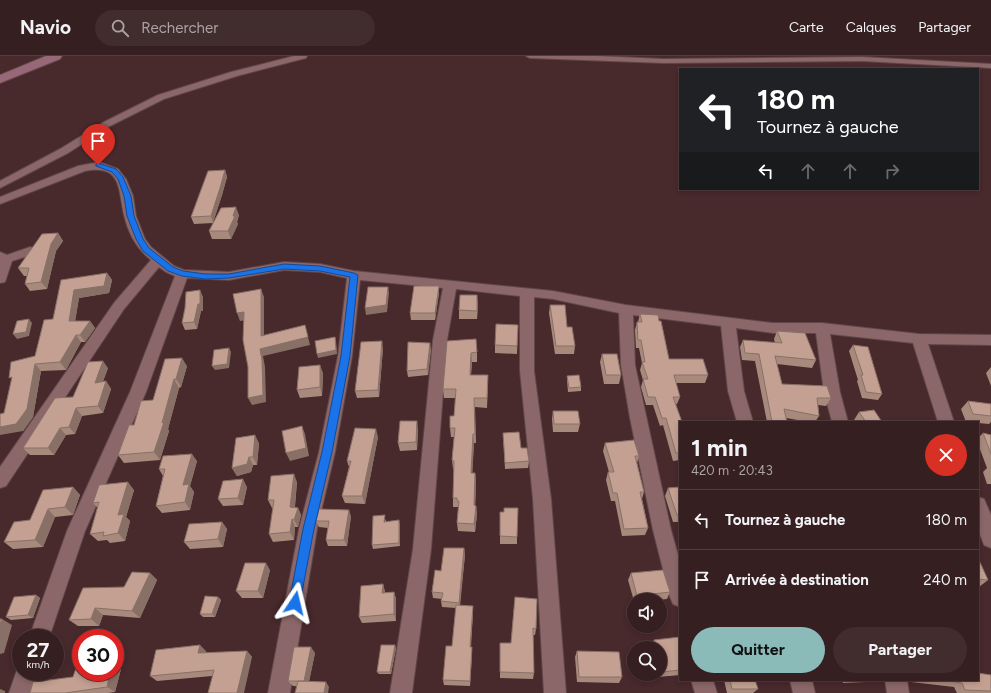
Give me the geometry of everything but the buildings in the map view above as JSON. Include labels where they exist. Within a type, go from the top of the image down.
[{"type":"main road","points":[[0,79],[56,56]]},
{"type":"street","points":[[0,185],[64,151],[107,124],[162,97],[234,74],[303,56]]},
{"type":"street","points":[[530,56],[664,61],[862,59],[991,66]]},
{"type":"street","points":[[0,201],[82,168],[98,165],[107,167],[114,171],[121,179],[127,196],[130,216],[139,239],[146,250],[170,269],[182,274],[229,276],[284,266],[320,268],[354,275],[450,284],[527,294],[553,295],[626,310],[773,328],[822,328],[919,339],[991,340]]},
{"type":"street","points":[[0,279],[3,258],[30,251]]},
{"type":"street","points":[[0,481],[119,306],[158,260]]},
{"type":"street","points":[[42,629],[76,531],[138,392],[182,274]]},
{"type":"street","points":[[279,693],[308,529],[327,452],[344,363],[354,275]]},
{"type":"street","points":[[401,693],[422,549],[440,340],[450,284]]},
{"type":"street","points":[[527,294],[527,371],[542,499],[556,693]]},
{"type":"street","points":[[626,310],[628,365],[662,530],[679,593]]},
{"type":"street","points":[[728,323],[736,391],[745,421]]},
{"type":"street","points":[[822,328],[832,392],[840,421]]},
{"type":"street","points":[[919,339],[946,421]]},
{"type":"street","points":[[979,508],[991,539]]},
{"type":"street","points":[[20,693],[25,681]]},
{"type":"street","points":[[702,681],[706,693]]},
{"type":"street","points":[[801,681],[804,693]]},
{"type":"street","points":[[896,681],[898,693]]},
{"type":"route","points":[[98,165],[107,167],[114,171],[121,179],[127,196],[130,216],[139,239],[146,250],[170,269],[182,274],[229,276],[284,266],[320,268],[354,275],[345,356],[327,452],[308,529],[295,603]]}]
